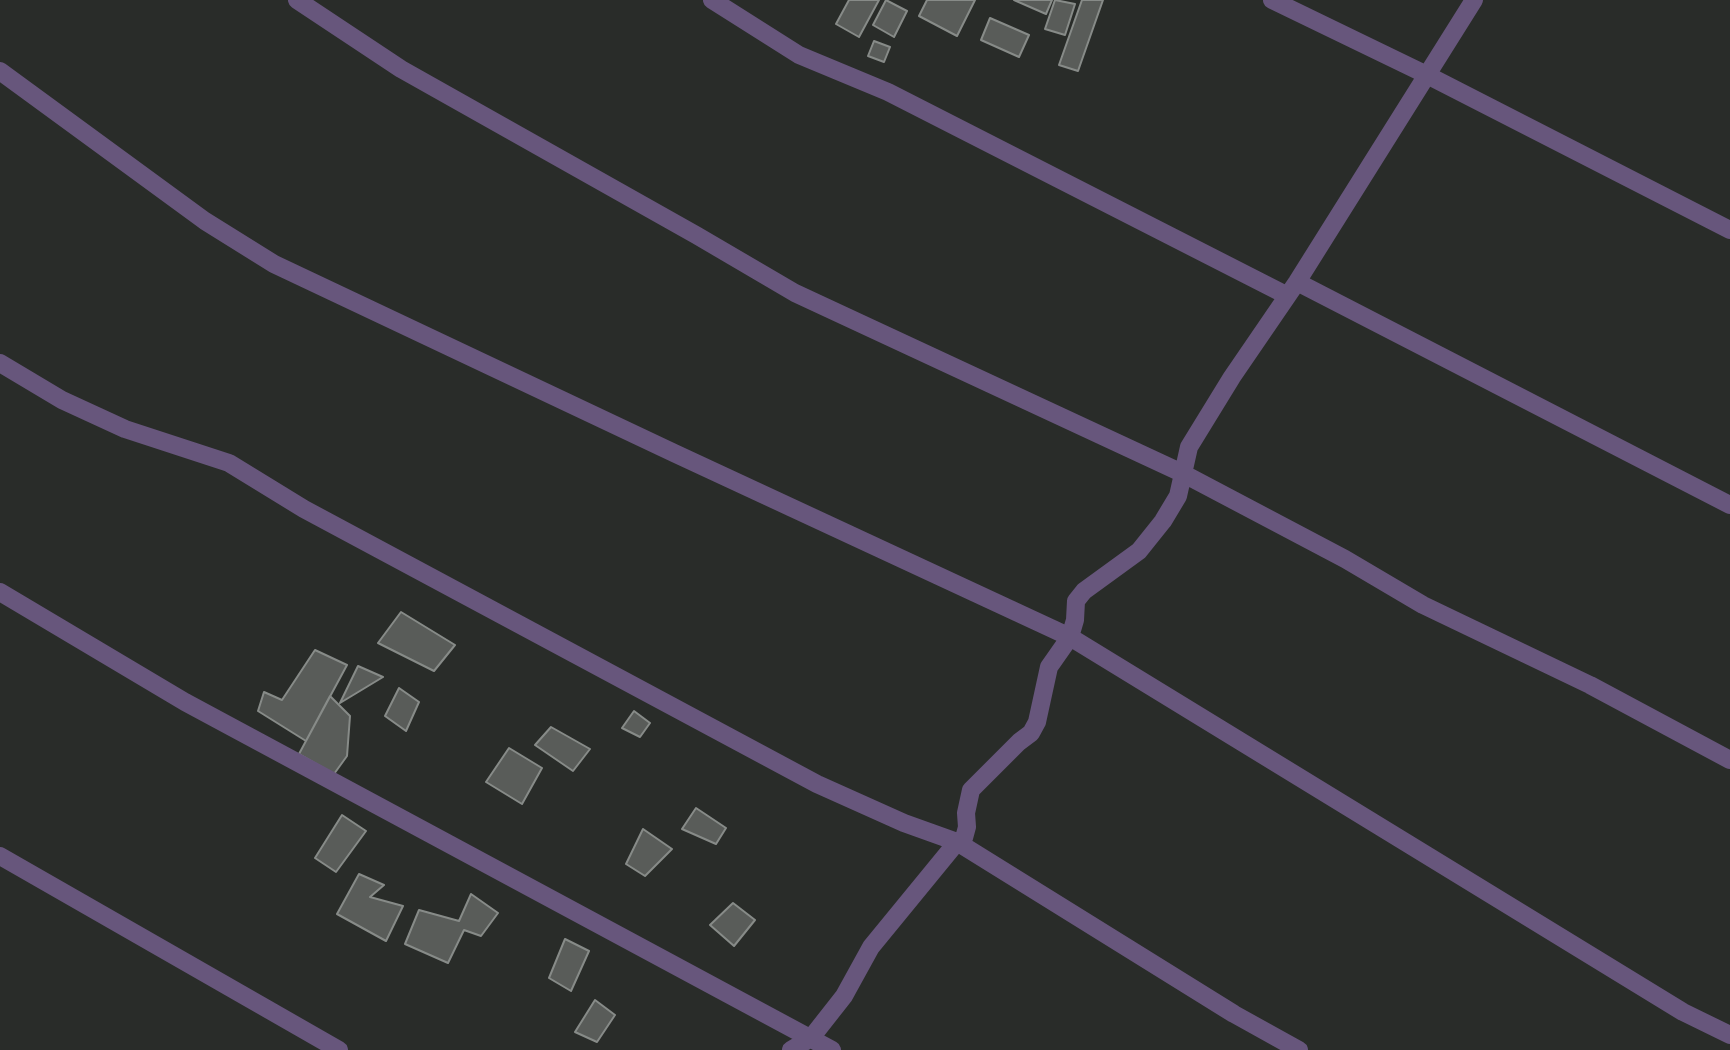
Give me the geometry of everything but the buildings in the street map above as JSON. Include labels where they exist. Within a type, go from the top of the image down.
[{"type":"street","points":[[297,0],[401,69],[696,234],[795,293],[1182,472],[1345,559],[1423,605],[1590,685],[1730,760]]},
{"type":"street","points":[[712,0],[799,55],[888,92],[1730,505]]},
{"type":"street","points":[[1272,0],[1427,75],[1730,230]]},
{"type":"street","points":[[791,1050],[811,1038],[844,996],[871,947],[966,833],[966,813],[971,790],[1018,742],[1031,733],[1041,711],[1049,667],[1070,637],[1075,620],[1076,601],[1084,590],[1149,541],[1178,496],[1189,447],[1474,0]]},
{"type":"street","points":[[0,71],[205,221],[274,264],[1070,637],[1683,1012],[1730,1035]]},
{"type":"street","points":[[0,363],[62,400],[125,429],[229,463],[304,509],[817,783],[904,823],[957,842],[1234,1014],[1299,1050]]},
{"type":"street","points":[[0,592],[184,702],[832,1050]]},
{"type":"street","points":[[0,856],[340,1050]]}]
